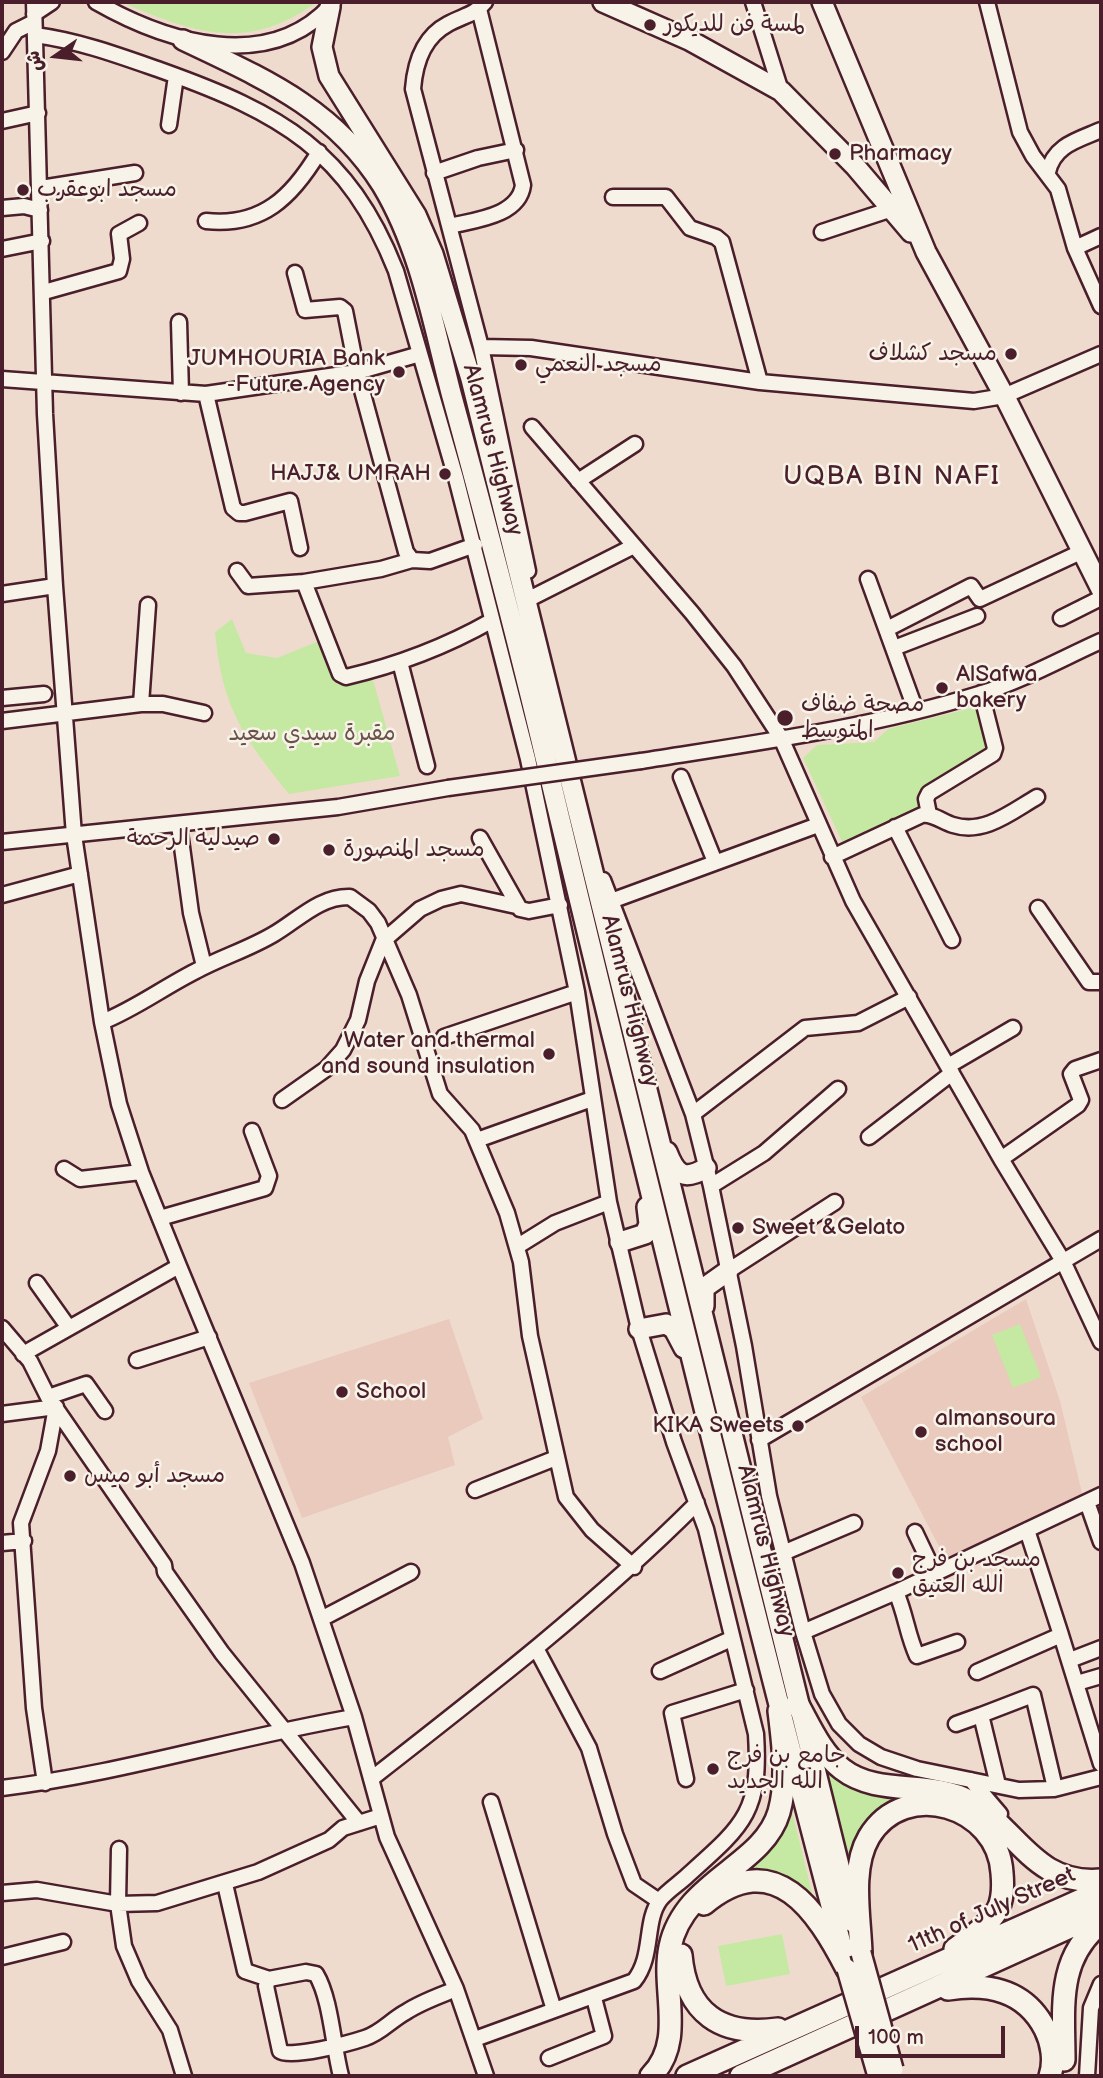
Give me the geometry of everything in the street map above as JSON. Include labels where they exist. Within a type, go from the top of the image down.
[{"type":"highway","points":[[788,1707],[841,1769],[864,1781],[939,1792],[968,1800],[990,1815],[1038,1864],[1064,1876],[1097,1884]]},
{"type":"highway","points":[[651,2076],[665,2056],[669,2038],[670,1947],[684,1913],[702,1891],[759,1843],[778,1814],[788,1707]]},
{"type":"highway","points":[[854,1961],[859,1866],[869,1837],[888,1815],[912,1807],[942,1804],[968,1813],[987,1832],[1001,1857],[1003,1884],[999,1908],[983,1928],[924,1970]]},
{"type":"highway","points":[[797,2027],[754,2032],[735,2030],[718,2024],[696,2004],[684,1981],[681,1955],[689,1928],[702,1906],[718,1893],[741,1884],[763,1883],[784,1888],[813,1910],[854,1961]]},
{"type":"highway","name":"11th of July Street","points":[[797,2027],[924,1970],[1097,1884]]},
{"type":"highway","points":[[741,2076],[1101,1913]]},
{"type":"highway","points":[[1063,2076],[1062,1997],[1067,1968],[1080,1943],[1101,1923]]},
{"type":"highway","points":[[921,1995],[989,1987],[1015,1994],[1037,2014],[1051,2041],[1050,2076]]},
{"type":"highway","points":[[687,2076],[797,2027]]},
{"type":"highway","points":[[766,2076],[811,2046]]},
{"type":"main road","points":[[604,2],[690,40],[781,91],[865,177],[926,252]]},
{"type":"main road","points":[[822,2],[926,252],[1004,396],[1100,587]]},
{"type":"main road","name":"Alamrus Highway","points":[[332,5],[322,47],[329,76],[416,215],[448,297],[491,459],[651,1109],[704,1366],[788,1707],[854,1961],[891,2074]]},
{"type":"main road","name":"Alamrus Highway","points":[[183,40],[302,100],[332,125],[362,156],[401,223],[425,293],[478,491],[631,1112],[704,1366]]},
{"type":"main road","points":[[865,177],[883,182],[892,173]]},
{"type":"main road","points":[[651,1109],[674,1169],[688,1177],[709,1177]]},
{"type":"main road","points":[[620,1242],[640,1238],[649,1224],[631,1112]]},
{"type":"main road","points":[[704,1366],[703,1294],[707,1283],[728,1271]]},
{"type":"main road","points":[[639,1329],[661,1323],[671,1326],[704,1366]]},
{"type":"street","points":[[2,52],[16,31],[52,2]]},
{"type":"street","points":[[96,2],[183,40],[223,47],[254,45],[281,38],[332,5]]},
{"type":"street","points":[[753,2],[781,91]]},
{"type":"street","points":[[987,2],[1015,118],[1033,156],[1048,172],[1058,189],[1075,247],[1100,301]]},
{"type":"street","points":[[450,226],[500,213],[520,197],[523,185],[482,6],[447,24],[432,36],[421,52],[414,70],[416,108],[481,347],[533,597],[594,850],[692,1114],[709,1177],[783,1553],[822,1695],[839,1724],[859,1744],[881,1757],[918,1769],[1019,1790],[1055,1788],[1101,1777]]},
{"type":"street","points":[[34,18],[71,40],[234,97],[279,121],[319,152],[357,194],[379,228],[396,271],[475,545],[491,621],[528,759],[560,905],[609,1202],[639,1329],[674,1442],[697,1503],[756,1734],[758,1766],[754,1798],[744,1821],[728,1839],[659,1901],[643,1970],[634,1981],[594,1998],[475,2039]]},
{"type":"street","points":[[34,18],[45,381],[55,586],[74,835],[102,1021],[119,1104],[141,1172],[298,1551],[354,1717],[387,1837],[456,1989],[486,2076]]},
{"type":"street","points":[[169,124],[176,76]]},
{"type":"street","points":[[2,121],[38,113]]},
{"type":"street","points":[[1048,172],[1050,161],[1059,149],[1101,130]]},
{"type":"street","points":[[434,173],[473,159],[516,150]]},
{"type":"street","points":[[206,221],[239,222],[281,202],[301,181],[319,152]]},
{"type":"street","points":[[41,188],[135,173]]},
{"type":"street","points":[[613,197],[666,197],[690,228],[716,237],[722,243],[760,382]]},
{"type":"street","points":[[2,208],[24,206],[40,210]]},
{"type":"street","points":[[822,232],[892,209]]},
{"type":"street","points":[[44,292],[119,271],[122,260],[119,234],[139,223]]},
{"type":"street","points":[[1075,247],[1101,236]]},
{"type":"street","points":[[2,248],[42,241]]},
{"type":"street","points":[[295,273],[305,310],[344,309],[357,372],[407,552],[412,560]]},
{"type":"street","points":[[179,322],[181,393]]},
{"type":"street","points":[[481,347],[531,348],[760,382],[974,401],[1004,396],[1101,354]]},
{"type":"street","points":[[2,379],[206,394],[357,372],[420,354]]},
{"type":"street","points":[[206,394],[233,508],[239,513],[245,513],[290,501],[300,548]]},
{"type":"street","points":[[532,427],[734,666],[781,738],[832,857],[1000,1159],[1063,1261],[1101,1342]]},
{"type":"street","points":[[578,481],[635,444]]},
{"type":"street","points":[[237,571],[248,586],[304,582],[381,569],[412,560],[430,561],[475,545]]},
{"type":"street","points":[[533,597],[632,547]]},
{"type":"street","points":[[887,629],[971,586],[980,599],[1083,551]]},
{"type":"street","points":[[868,579],[916,711]]},
{"type":"street","points":[[304,582],[338,669],[344,677],[440,648],[491,621]]},
{"type":"street","points":[[2,594],[55,586]]},
{"type":"street","points":[[1061,618],[1100,587]]},
{"type":"street","points":[[141,705],[148,605]]},
{"type":"street","points":[[894,648],[977,616]]},
{"type":"street","points":[[2,842],[338,807],[781,738],[916,711],[981,693],[1101,641]]},
{"type":"street","points":[[400,662],[426,766]]},
{"type":"street","points":[[929,814],[926,799],[929,793],[993,754],[995,748],[981,693]]},
{"type":"street","points":[[2,698],[44,694]]},
{"type":"street","points":[[2,721],[66,712],[163,704],[204,713]]},
{"type":"street","points":[[681,777],[715,862]]},
{"type":"street","points":[[832,857],[929,814],[963,828],[982,827],[1037,797]]},
{"type":"street","points":[[179,825],[191,913],[204,966]]},
{"type":"street","points":[[611,901],[818,825]]},
{"type":"street","points":[[895,827],[952,940]]},
{"type":"street","points":[[480,838],[516,906]]},
{"type":"street","points":[[2,895],[80,874]]},
{"type":"street","points":[[282,1100],[326,1069],[343,1050],[358,1020],[367,981],[383,941],[420,909],[441,899],[470,895],[529,911],[560,905]]},
{"type":"street","points":[[102,1021],[134,1007],[150,995],[204,966],[236,954],[321,903],[339,896],[350,897],[369,911],[409,995],[440,1094],[466,1122],[477,1140],[518,1246],[530,1336],[556,1458],[571,1506],[592,1530],[634,1567]]},
{"type":"street","points":[[1038,908],[1089,982],[1101,982]]},
{"type":"street","points":[[444,1037],[576,992]]},
{"type":"street","points":[[692,1114],[805,1028],[858,1023],[909,997]]},
{"type":"street","points":[[869,1137],[950,1070],[1013,1028]]},
{"type":"street","points":[[1000,1159],[1078,1105],[1081,1100],[1071,1074],[1075,1069],[1101,1060]]},
{"type":"street","points":[[709,1177],[764,1153],[838,1089]]},
{"type":"street","points":[[477,1140],[593,1099]]},
{"type":"street","points":[[160,1218],[265,1188],[269,1176],[252,1131]]},
{"type":"street","points":[[64,1169],[80,1180],[141,1172]]},
{"type":"street","points":[[518,1246],[555,1223],[609,1202]]},
{"type":"street","points":[[728,1271],[835,1202]]},
{"type":"street","points":[[759,1440],[1101,1239]]},
{"type":"street","points":[[23,1354],[179,1266]]},
{"type":"street","points":[[37,1283],[69,1328]]},
{"type":"street","points":[[2,1328],[23,1354],[52,1402],[138,1524],[164,1565],[165,1572],[222,1653],[359,1823]]},
{"type":"street","points":[[137,1360],[209,1337]]},
{"type":"street","points":[[2,1414],[52,1402],[86,1384],[106,1410]]},
{"type":"street","points":[[45,1783],[34,1708],[21,1523],[48,1451],[52,1402]]},
{"type":"street","points":[[475,1490],[556,1458]]},
{"type":"street","points":[[803,1632],[896,1592],[1101,1495]]},
{"type":"street","points":[[1087,1502],[1101,1542]]},
{"type":"street","points":[[371,1779],[537,1650],[634,1567],[697,1503]]},
{"type":"street","points":[[783,1553],[854,1523]]},
{"type":"street","points":[[1027,1530],[1101,1764]]},
{"type":"street","points":[[915,1532],[935,1574]]},
{"type":"street","points":[[2,1543],[24,1541]]},
{"type":"street","points":[[321,1619],[411,1572]]},
{"type":"street","points":[[896,1592],[909,1621],[906,1632],[917,1656],[957,1642]]},
{"type":"street","points":[[977,1672],[1061,1635]]},
{"type":"street","points":[[660,1671],[732,1639]]},
{"type":"street","points":[[1070,1660],[1101,1648]]},
{"type":"street","points":[[537,1650],[589,1748],[615,1834],[634,1884],[659,1901]]},
{"type":"street","points":[[1077,1683],[1101,1676]]},
{"type":"street","points":[[686,1779],[672,1713],[746,1690]]},
{"type":"street","points":[[956,1724],[1033,1695],[1055,1788]]},
{"type":"street","points":[[981,1715],[998,1785]]},
{"type":"street","points":[[2,1787],[45,1783],[285,1728],[354,1717]]},
{"type":"street","points":[[971,1780],[1040,1856],[1097,1884]]},
{"type":"street","points":[[491,1802],[554,2010]]},
{"type":"street","points":[[2,1893],[47,1891],[118,1904],[157,1903],[225,1884],[293,1858],[329,1840],[343,1828],[381,1816]]},
{"type":"street","points":[[120,1849],[118,1904],[124,1946],[129,1961],[170,2030],[184,2076]]},
{"type":"street","points":[[225,1884],[245,1971],[269,1979],[306,1972],[316,1974],[322,1984],[332,2046],[341,2076]]},
{"type":"street","points":[[2,1957],[63,1942]]},
{"type":"street","points":[[269,1979],[266,1986],[280,2051],[288,2055],[374,2034],[403,2013],[456,1989]]},
{"type":"street","points":[[1092,2073],[1089,2021],[1101,1984]]},
{"type":"street","points":[[549,2058],[604,2036],[594,1998]]},
{"type":"shaded area","points":[[1026,1299],[1060,1401],[1083,1497],[945,1558],[861,1397]]},
{"type":"shaded area","points":[[449,1319],[483,1419],[448,1437],[455,1465],[302,1518],[249,1383]]},
{"type":"green space","points":[[121,2],[317,2],[291,18],[267,28],[243,33],[220,33],[173,22]]},
{"type":"green space","name":"مقبرة سيدي سعيد","points":[[232,619],[246,653],[277,658],[319,641],[337,684],[372,676],[400,776],[289,794],[247,737],[229,701],[218,658],[215,632]]},
{"type":"green space","points":[[976,707],[988,757],[947,777],[922,809],[845,848],[803,758],[817,745],[874,742],[888,729]]},
{"type":"green space","points":[[1020,1324],[1041,1377],[1013,1388],[992,1335]]},
{"type":"green space","points":[[816,1747],[836,1772],[930,1796],[875,1819],[860,1837],[848,1871]]},
{"type":"green space","points":[[787,1791],[815,1905],[792,1886],[720,1885]]},
{"type":"green space","points":[[782,1934],[790,1974],[726,1986],[718,1946]]},
{"type":"place","name":"لمسة فن للديكور","points":[[650,25]]},
{"type":"place","name":"Pharmacy","points":[[835,154]]},
{"type":"place","name":"مسجد ابوعقرب","points":[[23,190]]},
{"type":"place","name":"مسجد كشلاف","points":[[1011,354]]},
{"type":"place","name":"مسجد النعمي","points":[[521,365]]},
{"type":"place","name":"JUMHOURIA Bank -Future Agency","points":[[399,372]]},
{"type":"place","name":"HAJJ& UMRAH","points":[[445,474]]},
{"type":"place","name":"AlSafwa bakery","points":[[942,688]]},
{"type":"place","name":"مصحة ضفاف المتوسط","points":[[785,718]]},
{"type":"place","name":"صيدلية الرحمة","points":[[274,839]]},
{"type":"place","name":"مسجد المنصورة","points":[[329,850]]},
{"type":"place","name":"Water and thermal and sound insulation","points":[[549,1054]]},
{"type":"place","name":"Sweet &Gelato","points":[[738,1228]]},
{"type":"place","name":"School","points":[[342,1392]]},
{"type":"place","name":"KIKA Sweets","points":[[798,1426]]},
{"type":"place","name":"almansoura school","points":[[921,1432]]},
{"type":"place","name":"مسجد أبو ميس","points":[[70,1476]]},
{"type":"place","name":"مسجد بن فرج الله العتيق","points":[[898,1573]]},
{"type":"place","name":"جامع بن فرج الله الجديد","points":[[713,1769]]},
{"type":"district","name":"UQBA BIN NAFI","points":[[892,477]]}]
